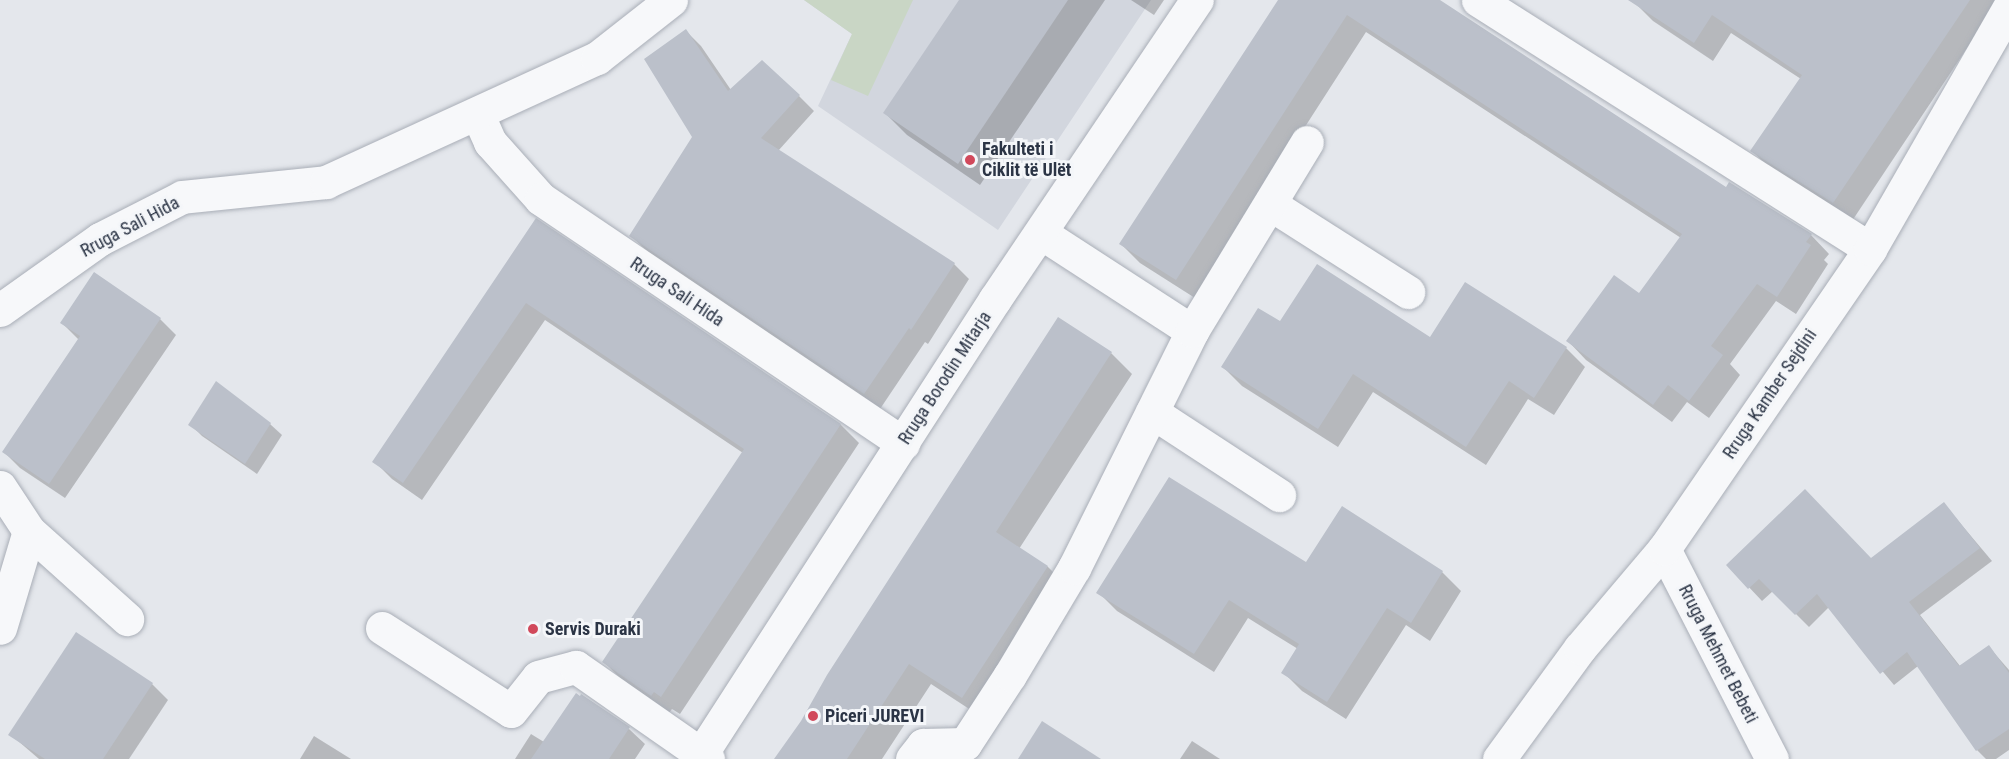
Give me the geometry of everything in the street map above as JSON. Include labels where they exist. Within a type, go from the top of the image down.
[{"type":"street","name":"Rruga Sali Hida","points":[[0,310],[100,239],[182,197],[326,182],[478,115],[597,58],[671,0]]},
{"type":"street","name":"Rruga Borodin Mitarja","points":[[702,757],[903,443],[1197,0]]},
{"type":"street","points":[[1478,0],[1870,249]]},
{"type":"street","name":"Rruga Kamber Sejdini","points":[[1499,759],[1580,648],[1664,549],[1870,249],[2009,7]]},
{"type":"street","name":"Rruga Sali Hida","points":[[478,115],[490,142],[542,199],[903,443]]},
{"type":"street","points":[[912,759],[923,745],[965,744],[1062,589],[1192,331],[1307,142]]},
{"type":"street","points":[[1270,204],[1408,292]]},
{"type":"street","points":[[1041,233],[1192,331]]},
{"type":"street","points":[[1152,412],[1279,495]]},
{"type":"street","points":[[0,487],[29,531],[127,619]]},
{"type":"street","points":[[0,628],[29,531]]},
{"type":"street","name":"Rruga Mehmet Bebeti","points":[[1664,549],[1772,759]]},
{"type":"street","points":[[382,628],[511,711],[538,677],[576,668],[702,757]]},
{"type":"shaded area","name":"Fakulteti i Ciklit të Ulët","points":[[804,0],[1151,0],[998,230],[818,106],[852,34]]},
{"type":"green space","points":[[804,0],[913,0],[868,96],[831,80],[852,34]]},
{"type":"building","points":[[959,0],[1068,0],[958,164],[883,113]]},
{"type":"building","points":[[1278,0],[1440,0],[1726,187],[1729,182],[1812,234],[1806,242],[1811,245],[1777,297],[1757,284],[1711,346],[1723,355],[1689,401],[1668,385],[1653,405],[1566,341],[1614,275],[1639,293],[1682,234],[1347,15],[1176,280],[1119,244]]},
{"type":"building","points":[[1628,0],[1970,0],[1833,203],[1750,151],[1802,75],[1712,15],[1694,43]]},
{"type":"building","points":[[686,29],[728,91],[762,60],[800,95],[761,138],[955,263],[911,330],[909,328],[864,394],[629,236],[692,137],[644,59]]},
{"type":"building","points":[[536,218],[841,424],[661,697],[654,692],[651,696],[602,662],[744,449],[526,303],[403,483],[372,462]]},
{"type":"building","points":[[1317,264],[1430,337],[1465,282],[1567,347],[1534,398],[1509,381],[1466,447],[1353,374],[1318,429],[1221,367],[1258,308],[1280,321]]},
{"type":"building","points":[[94,272],[161,318],[49,484],[2,452],[80,336],[60,323]]},
{"type":"building","points":[[1058,317],[1112,352],[996,532],[1048,566],[962,698],[909,664],[847,759],[774,759],[801,721],[827,675]]},
{"type":"building","points":[[216,381],[271,423],[245,464],[188,425]]},
{"type":"building","points":[[1169,477],[1306,562],[1342,506],[1443,571],[1411,623],[1387,608],[1327,702],[1281,673],[1299,644],[1229,600],[1194,654],[1096,593]]},
{"type":"building","points":[[1805,489],[1871,558],[1944,502],[1980,548],[1909,602],[1959,666],[1989,645],[2009,673],[2009,729],[1976,751],[1907,652],[1880,674],[1817,594],[1795,615],[1759,579],[1748,589],[1726,565]]},
{"type":"building","points":[[76,632],[153,683],[103,759],[45,759],[8,735]]},
{"type":"building","points":[[576,693],[580,696],[581,694],[630,727],[609,759],[531,759]]},
{"type":"building","points":[[1042,721],[1101,759],[1018,759]]},
{"type":"place","name":"Fakulteti i Ciklit të Ulët","points":[[970,160]]},
{"type":"place","name":"Servis Duraki","points":[[533,629]]},
{"type":"place","name":"Piceri JUREVI","points":[[813,716]]}]
